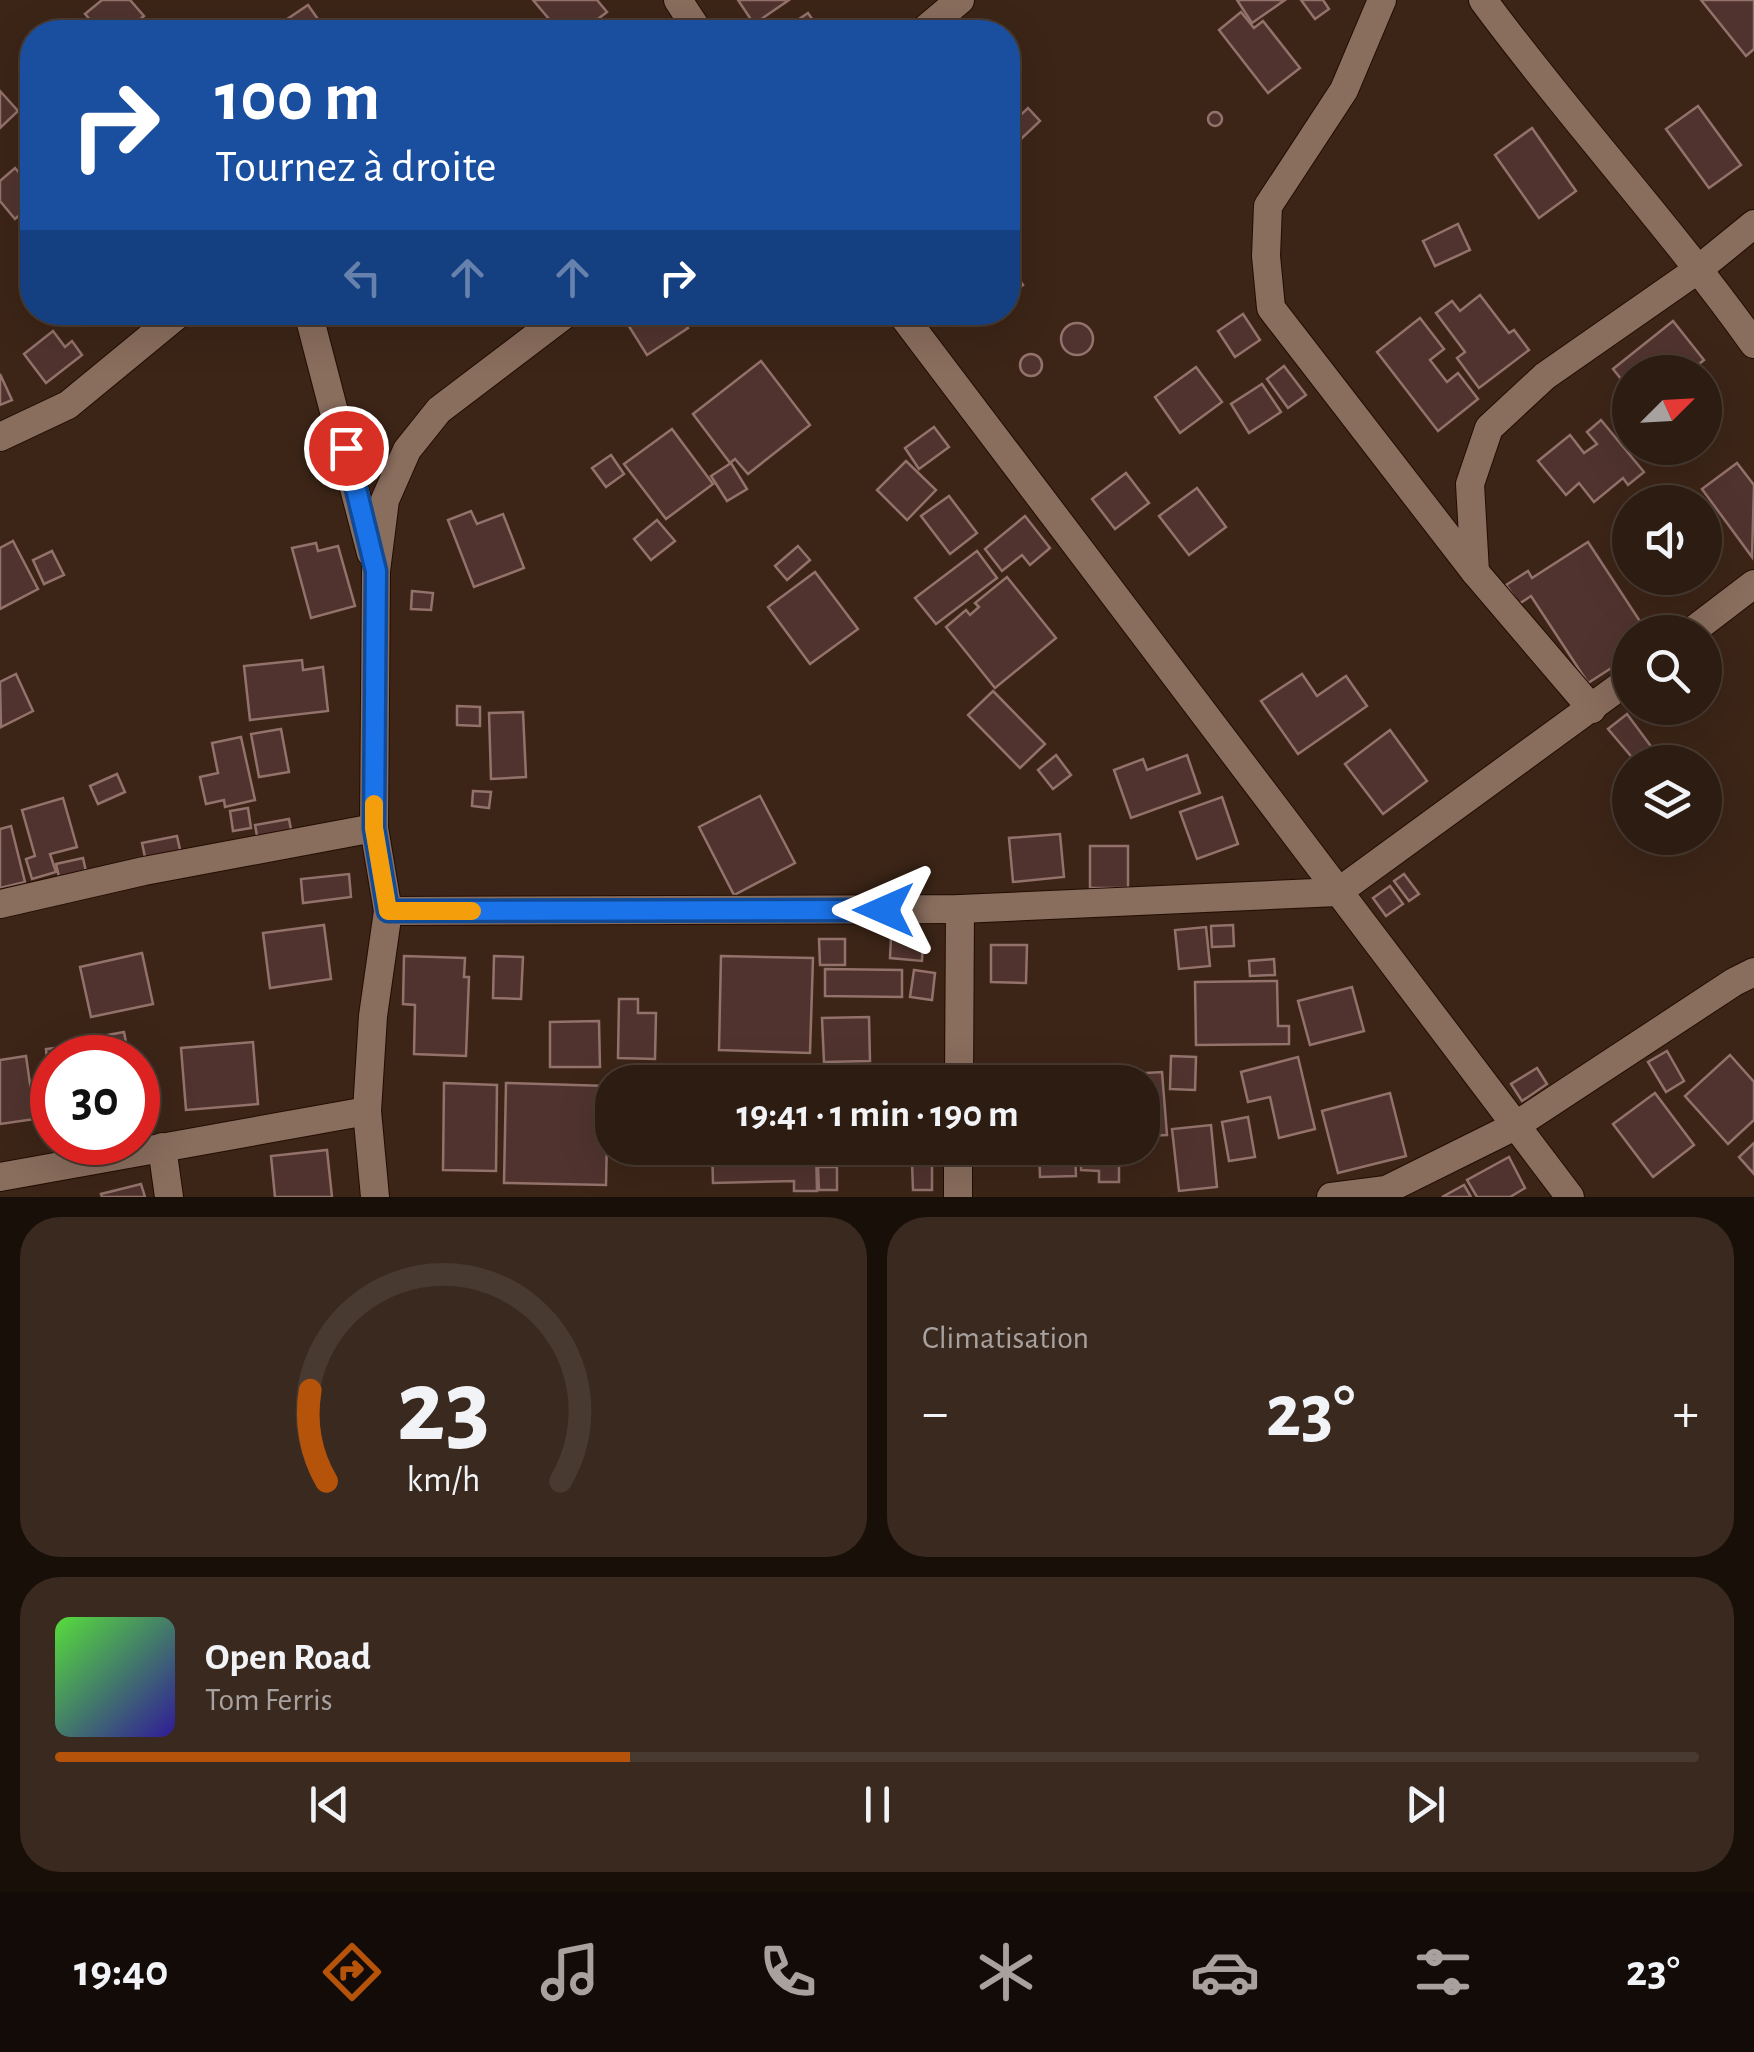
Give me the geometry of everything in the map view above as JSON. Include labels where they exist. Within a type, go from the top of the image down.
[{"type":"street","points":[[936,20],[960,0]]},
{"type":"street","points":[[1382,0],[1344,90],[1268,206],[1266,256],[1271,308],[1475,572],[1592,709]]},
{"type":"street","points":[[1483,0],[1530,64],[1700,268],[1754,344]]},
{"type":"street","points":[[1475,572],[1470,484],[1489,428],[1544,376],[1700,268],[1754,224]]},
{"type":"street","points":[[0,437],[68,405],[165,325]]},
{"type":"street","points":[[311,325],[376,571]]},
{"type":"street","points":[[375,1197],[368,1111],[373,1016],[388,911],[374,828],[376,571],[385,500],[407,450],[440,410],[551,325]]},
{"type":"street","points":[[910,325],[1570,1197]]},
{"type":"street","points":[[1713,615],[1754,584]]},
{"type":"street","points":[[388,911],[960,909],[1338,892],[1612,694]]},
{"type":"street","points":[[0,904],[144,871],[374,828]]},
{"type":"street","points":[[959,1065],[960,909]]},
{"type":"street","points":[[1331,1197],[1386,1190],[1515,1126],[1754,972]]},
{"type":"street","points":[[0,1177],[368,1111]]},
{"type":"street","points":[[162,1147],[168,1197]]},
{"type":"street","points":[[958,1165],[958,1197]]},
{"type":"building","points":[[102,0],[130,0],[144,16],[139,20],[90,20],[85,14]]},
{"type":"building","points":[[533,0],[597,0],[607,12],[597,20],[550,20]]},
{"type":"building","points":[[738,0],[789,0],[760,20],[751,20]]},
{"type":"building","points":[[1237,0],[1285,0],[1252,23]]},
{"type":"building","points":[[1301,0],[1323,0],[1329,9],[1315,19]]},
{"type":"building","points":[[1701,0],[1754,0],[1754,49],[1746,56]]},
{"type":"building","points":[[308,5],[319,20],[286,20]]},
{"type":"building","points":[[1241,12],[1254,28],[1263,21],[1300,68],[1268,93],[1219,30]]},
{"type":"building","points":[[0,91],[18,111],[0,128]]},
{"type":"building","points":[[1698,106],[1741,165],[1709,188],[1666,129]]},
{"type":"building","points":[[1028,108],[1040,121],[1021,139],[1020,138],[1020,116]]},
{"type":"building","points":[[1215,112],[1222,119],[1215,126],[1208,119]]},
{"type":"building","points":[[1532,128],[1576,191],[1539,218],[1495,155]]},
{"type":"building","points":[[15,168],[20,174],[20,215],[15,219],[0,201],[0,181]]},
{"type":"building","points":[[1458,224],[1470,250],[1435,266],[1423,241]]},
{"type":"building","points":[[1480,295],[1509,333],[1514,330],[1529,350],[1479,388],[1457,358],[1465,352],[1436,313],[1452,301],[1460,311]]},
{"type":"building","points":[[1243,314],[1260,340],[1235,357],[1218,331]]},
{"type":"building","points":[[1420,318],[1444,349],[1430,360],[1447,382],[1458,373],[1478,399],[1438,431],[1377,352]]},
{"type":"building","points":[[1673,321],[1700,355],[1630,355]]},
{"type":"building","points":[[1077,323],[1088,328],[1093,339],[1088,350],[1077,355],[1066,350],[1061,339],[1066,328]]},
{"type":"building","points":[[628,325],[686,325],[688,328],[647,355]]},
{"type":"building","points":[[53,331],[65,347],[72,341],[82,355],[46,383],[24,354]]},
{"type":"building","points":[[1027,354],[1035,354],[1042,365],[1035,376],[1027,376],[1020,369],[1020,361]]},
{"type":"building","points":[[761,361],[810,425],[748,474],[735,459],[730,463],[693,414]]},
{"type":"building","points":[[1284,366],[1306,395],[1288,408],[1267,379]]},
{"type":"building","points":[[1196,367],[1222,402],[1180,433],[1155,397]]},
{"type":"building","points":[[0,374],[12,400],[0,405]]},
{"type":"building","points":[[1262,384],[1281,412],[1249,433],[1231,404]]},
{"type":"building","points":[[1601,420],[1612,433],[1612,465],[1638,465],[1644,472],[1628,485],[1623,478],[1594,502],[1579,483],[1566,495],[1538,461],[1570,435],[1584,453],[1597,444],[1587,432]]},
{"type":"building","points":[[934,427],[949,447],[919,469],[905,448]]},
{"type":"building","points":[[672,429],[713,484],[666,519],[624,464]]},
{"type":"building","points":[[611,455],[624,474],[606,487],[592,468]]},
{"type":"building","points":[[906,461],[936,490],[907,520],[877,490]]},
{"type":"building","points":[[731,463],[747,489],[727,501],[711,476]]},
{"type":"building","points":[[1737,463],[1754,485],[1752,557],[1722,516],[1722,485],[1707,485]]},
{"type":"building","points":[[1126,473],[1149,503],[1115,529],[1092,499]]},
{"type":"building","points":[[1197,488],[1226,527],[1189,555],[1159,516]]},
{"type":"building","points":[[949,496],[977,533],[950,554],[921,516]]},
{"type":"building","points":[[471,511],[477,524],[503,514],[524,568],[474,587],[448,520]]},
{"type":"building","points":[[1025,516],[1050,548],[1030,565],[1022,555],[1002,571],[985,549]]},
{"type":"building","points":[[657,520],[675,541],[651,560],[634,539]]},
{"type":"building","points":[[13,541],[38,589],[0,609],[0,548]]},
{"type":"building","points":[[1588,542],[1612,579],[1612,595],[1623,595],[1636,615],[1612,615],[1612,668],[1588,683],[1531,596],[1519,604],[1506,585],[1528,571],[1532,578]]},
{"type":"building","points":[[316,543],[318,551],[338,546],[355,606],[311,618],[292,548]]},
{"type":"building","points":[[798,546],[810,560],[787,580],[775,566]]},
{"type":"building","points":[[52,551],[64,575],[44,584],[33,560]]},
{"type":"building","points":[[977,551],[997,578],[936,624],[915,598]]},
{"type":"building","points":[[815,572],[858,629],[810,664],[768,607]]},
{"type":"building","points":[[1007,577],[1056,638],[995,688],[946,627],[966,610],[970,615],[979,607],[975,603]]},
{"type":"building","points":[[412,591],[433,593],[431,610],[411,609]]},
{"type":"building","points":[[302,660],[303,670],[323,667],[328,711],[250,720],[244,666]]},
{"type":"building","points":[[16,674],[33,711],[1,727],[0,682]]},
{"type":"building","points":[[1302,674],[1317,696],[1346,676],[1367,706],[1298,754],[1261,701]]},
{"type":"building","points":[[993,691],[1045,744],[1020,768],[968,715]]},
{"type":"building","points":[[457,706],[480,707],[480,726],[457,725]]},
{"type":"building","points":[[523,712],[526,777],[491,779],[489,713]]},
{"type":"building","points":[[1613,725],[1635,725],[1650,745],[1622,745],[1608,729]]},
{"type":"building","points":[[281,729],[289,772],[259,777],[251,734]]},
{"type":"building","points":[[1390,730],[1427,781],[1383,814],[1345,764]]},
{"type":"building","points":[[241,737],[255,800],[225,807],[224,800],[206,804],[200,777],[218,773],[212,743]]},
{"type":"building","points":[[1056,755],[1071,775],[1053,789],[1038,770]]},
{"type":"building","points":[[1187,755],[1200,793],[1131,818],[1114,770],[1143,759],[1147,770]]},
{"type":"building","points":[[117,774],[125,792],[98,804],[90,786]]},
{"type":"building","points":[[473,791],[491,792],[489,808],[472,806]]},
{"type":"building","points":[[760,796],[795,863],[734,895],[699,827]]},
{"type":"building","points":[[1222,797],[1238,844],[1197,859],[1180,812]]},
{"type":"building","points":[[63,798],[77,847],[50,854],[56,872],[32,879],[26,859],[35,856],[22,810]]},
{"type":"building","points":[[248,808],[251,828],[233,831],[230,811]]},
{"type":"building","points":[[289,819],[292,835],[258,841],[255,825]]},
{"type":"building","points":[[11,826],[25,882],[0,888],[0,829]]},
{"type":"building","points":[[1060,834],[1064,877],[1013,882],[1009,838]]},
{"type":"building","points":[[177,836],[181,854],[146,862],[142,843]]},
{"type":"building","points":[[1090,846],[1128,846],[1128,888],[1090,888]]},
{"type":"building","points":[[83,858],[87,876],[60,881],[56,864]]},
{"type":"building","points":[[349,874],[351,897],[303,903],[301,879]]},
{"type":"building","points":[[1404,874],[1419,894],[1409,901],[1394,881]]},
{"type":"building","points":[[1390,886],[1403,904],[1386,916],[1373,898]]},
{"type":"building","points":[[324,925],[331,979],[270,988],[263,933]]},
{"type":"building","points":[[1233,925],[1234,946],[1212,947],[1211,926]]},
{"type":"building","points":[[1206,927],[1210,966],[1179,969],[1175,930]]},
{"type":"building","points":[[891,937],[923,938],[922,961],[890,958]]},
{"type":"building","points":[[819,939],[845,939],[845,965],[820,965]]},
{"type":"building","points":[[991,945],[1027,945],[1026,983],[991,982]]},
{"type":"building","points":[[142,953],[153,1004],[91,1017],[80,967]]},
{"type":"building","points":[[404,956],[465,958],[464,977],[469,977],[466,1056],[414,1054],[415,1005],[403,1004]]},
{"type":"building","points":[[494,956],[523,957],[521,999],[493,998]]},
{"type":"building","points":[[721,956],[813,958],[810,1053],[719,1050]]},
{"type":"building","points":[[1274,959],[1275,975],[1250,976],[1249,961]]},
{"type":"building","points":[[825,969],[902,970],[902,997],[825,996]]},
{"type":"building","points":[[914,970],[935,973],[932,1000],[910,997]]},
{"type":"building","points":[[1277,981],[1278,1026],[1289,1026],[1289,1044],[1196,1045],[1195,982]]},
{"type":"building","points":[[1352,987],[1364,1031],[1310,1045],[1298,1001]]},
{"type":"building","points":[[619,999],[638,999],[638,1013],[656,1013],[655,1059],[618,1058]]},
{"type":"building","points":[[869,1017],[870,1061],[824,1062],[822,1018]]},
{"type":"building","points":[[599,1021],[600,1065],[550,1067],[550,1022]]},
{"type":"building","points":[[253,1042],[258,1104],[186,1110],[181,1048]]},
{"type":"building","points":[[1667,1051],[1684,1081],[1666,1092],[1648,1062]]},
{"type":"building","points":[[1730,1055],[1754,1082],[1754,1120],[1728,1144],[1685,1096]]},
{"type":"building","points":[[26,1056],[30,1120],[0,1124],[0,1060]]},
{"type":"building","points":[[1171,1056],[1196,1057],[1195,1090],[1170,1089]]},
{"type":"building","points":[[1298,1057],[1315,1129],[1279,1138],[1270,1097],[1248,1102],[1241,1072]]},
{"type":"building","points":[[1537,1068],[1547,1084],[1522,1101],[1511,1084]]},
{"type":"building","points":[[1162,1072],[1167,1135],[1160,1135]]},
{"type":"building","points":[[444,1083],[497,1085],[496,1171],[443,1170]]},
{"type":"building","points":[[506,1083],[595,1086],[595,1165],[606,1165],[606,1185],[504,1183]]},
{"type":"building","points":[[1390,1093],[1406,1156],[1338,1173],[1322,1111]]},
{"type":"building","points":[[1655,1093],[1694,1145],[1653,1177],[1613,1124]]},
{"type":"building","points":[[1248,1117],[1255,1157],[1229,1161],[1222,1122]]},
{"type":"building","points":[[1211,1125],[1217,1187],[1179,1191],[1172,1129]]},
{"type":"building","points":[[1754,1143],[1754,1174],[1739,1157]]},
{"type":"building","points":[[327,1150],[332,1197],[275,1197],[271,1156]]},
{"type":"building","points":[[1509,1157],[1525,1188],[1510,1197],[1477,1197],[1467,1180]]},
{"type":"building","points":[[712,1165],[816,1165],[817,1191],[794,1191],[794,1181],[713,1183]]},
{"type":"building","points":[[912,1165],[932,1165],[932,1190],[913,1190]]},
{"type":"building","points":[[1040,1165],[1076,1165],[1076,1176],[1040,1177]]},
{"type":"building","points":[[1081,1165],[1119,1165],[1119,1182],[1099,1182],[1099,1171],[1081,1170]]},
{"type":"building","points":[[818,1167],[837,1167],[837,1190],[819,1190]]},
{"type":"building","points":[[141,1184],[145,1197],[101,1194]]},
{"type":"building","points":[[1464,1185],[1471,1197],[1442,1197]]},
{"type":"slow traffic","points":[[374,804],[374,828],[388,911],[472,911]]},
{"type":"route","points":[[346,448],[376,571],[374,828],[388,911],[884,910]]}]
